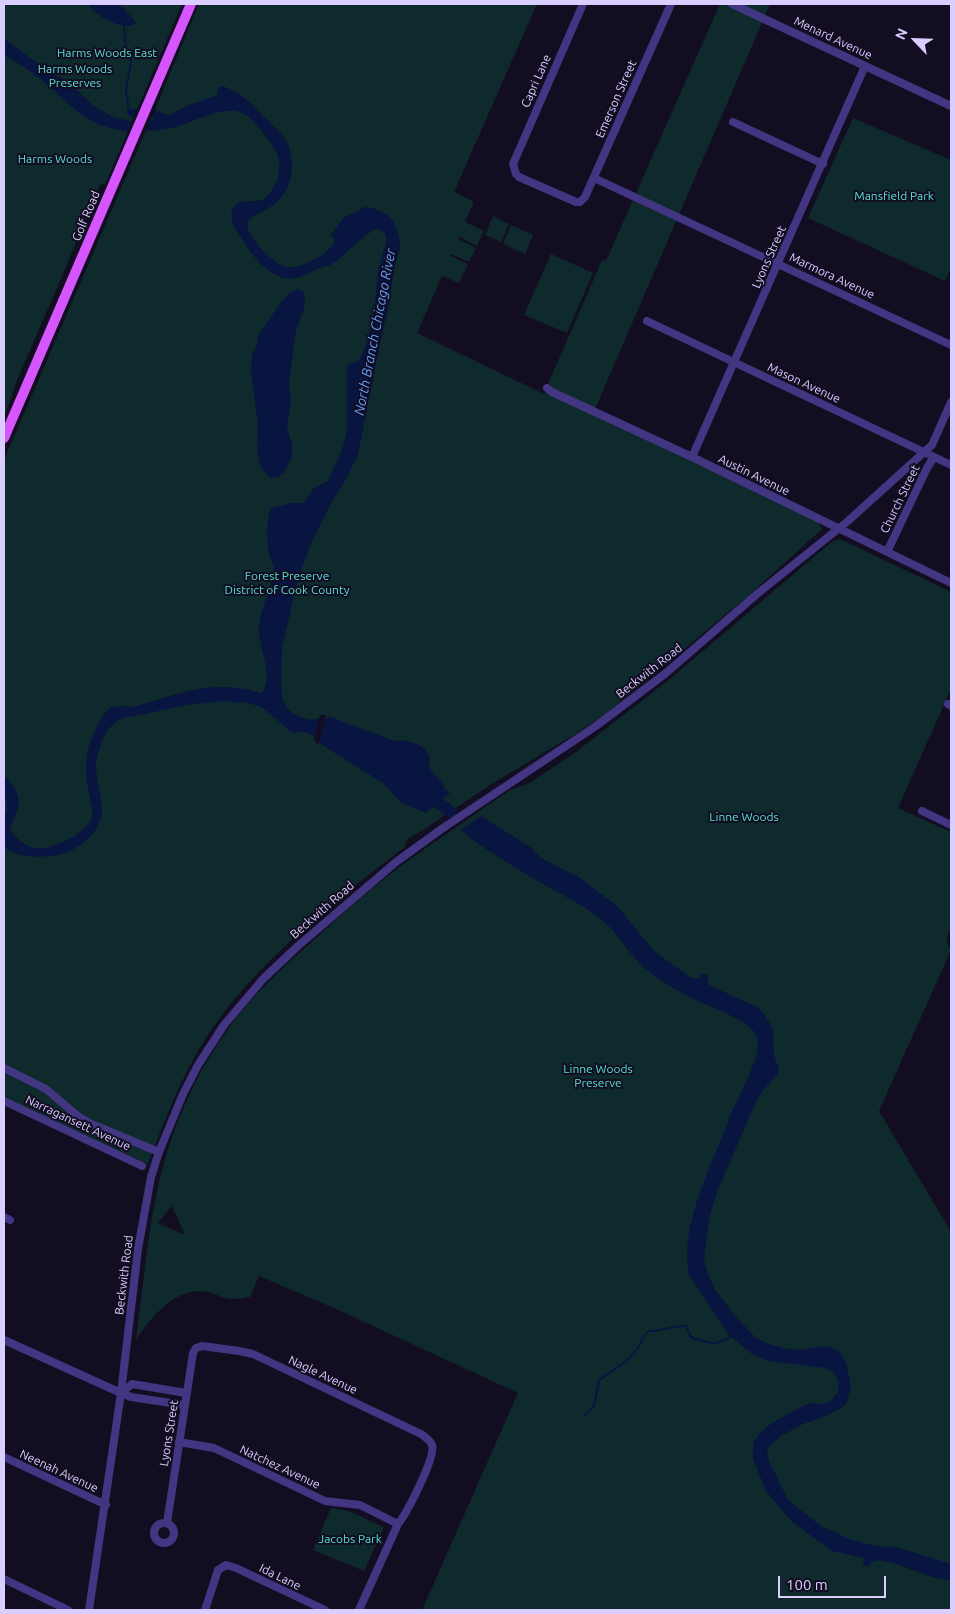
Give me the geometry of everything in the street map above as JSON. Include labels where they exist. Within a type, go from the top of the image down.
[{"type":"main road","name":"Golf Road","points":[[4,438],[191,4]]},
{"type":"street","name":"Capri Lane","points":[[580,202],[519,177],[514,169],[515,159],[583,4]]},
{"type":"street","name":"Emerson Street","points":[[580,202],[585,197],[594,178],[670,4]]},
{"type":"street","name":"Menard Avenue","points":[[732,4],[951,106]]},
{"type":"street","name":"Lyons Street","points":[[692,457],[865,66]]},
{"type":"street","points":[[733,122],[823,164]]},
{"type":"street","name":"Marmora Avenue","points":[[594,178],[951,345]]},
{"type":"street","name":"Mason Avenue","points":[[647,321],[951,465]]},
{"type":"street","name":"Austin Avenue","points":[[547,388],[951,583]]},
{"type":"street","name":"Church Street","points":[[924,452],[932,445],[951,402]]},
{"type":"street","name":"Beckwith Road","points":[[89,1610],[106,1505],[144,1209],[158,1152],[183,1094],[198,1065],[224,1025],[241,1004],[298,946],[396,862],[443,828],[596,726],[666,674],[757,594],[838,528],[924,452]]},
{"type":"street","name":"Church Street","points":[[887,552],[923,475],[934,457]]},
{"type":"street","points":[[922,812],[951,825]]},
{"type":"street","points":[[4,1068],[46,1089],[89,1123],[158,1152]]},
{"type":"street","name":"Narragansett Avenue","points":[[4,1101],[142,1166]]},
{"type":"street","points":[[4,1340],[132,1397],[184,1405]]},
{"type":"street","name":"Nagle Avenue","points":[[196,1348],[208,1347],[253,1354],[428,1438],[432,1445],[431,1458],[407,1512],[398,1524]]},
{"type":"street","name":"Lyons Street","points":[[167,1523],[192,1353],[196,1348]]},
{"type":"street","points":[[121,1393],[132,1384],[186,1393]]},
{"type":"street","name":"Natchez Avenue","points":[[179,1442],[214,1448],[325,1500],[360,1505],[398,1524]]},
{"type":"street","name":"Neenah Avenue","points":[[4,1457],[106,1505]]},
{"type":"street","points":[[359,1610],[398,1524]]},
{"type":"street","name":"Ida Lane","points":[[205,1610],[218,1570],[226,1565],[324,1610]]},
{"type":"street","points":[[4,1579],[68,1610]]},
{"type":"green space","name":"Harms Woods Preserves","points":[[4,4],[182,4],[105,185],[101,183],[17,380],[4,416]]},
{"type":"green space","name":"Forest Preserve District of Cook County","points":[[199,4],[537,4],[454,192],[474,202],[465,222],[484,231],[477,246],[459,237],[458,239],[476,248],[469,262],[451,254],[451,256],[468,264],[459,283],[442,276],[417,333],[544,394],[546,391],[817,521],[822,529],[747,597],[608,712],[577,733],[493,783],[408,839],[405,844],[406,846],[328,908],[278,953],[233,1001],[203,1043],[176,1094],[148,1164],[4,1097],[4,460]]},
{"type":"green space","points":[[720,4],[770,4],[595,409],[552,388],[548,384],[602,260],[606,261]]},
{"type":"green space","name":"Mansfield Park","points":[[853,118],[951,160],[951,268],[945,281],[808,218]]},
{"type":"green space","points":[[493,216],[509,224],[501,242],[485,235]]},
{"type":"green space","points":[[511,225],[533,235],[525,254],[503,244]]},
{"type":"green space","points":[[551,254],[593,273],[567,333],[524,315]]},
{"type":"green space","name":"Linne Woods Preserve","points":[[840,539],[951,592],[951,689],[898,808],[951,832],[951,927],[947,938],[951,950],[879,1111],[951,1232],[951,1610],[422,1610],[518,1393],[334,1308],[259,1276],[250,1297],[229,1299],[196,1291],[175,1298],[157,1313],[136,1340],[152,1217],[162,1169],[175,1130],[204,1066],[233,1022],[272,979],[335,920],[387,876],[426,848],[510,790],[528,784],[572,755],[671,678],[835,540]],"holes":[[[172,1206],[185,1235],[158,1223]]]},
{"type":"green space","name":"Jacobs Park","points":[[331,1508],[349,1511],[384,1527],[364,1571],[313,1550]]},
{"type":"water","points":[[88,4],[116,4],[121,6],[136,23],[131,26],[125,26],[110,21],[96,13]]},
{"type":"water","points":[[4,39],[45,71],[65,79],[93,105],[112,117],[131,121],[151,121],[154,119],[153,117],[132,117],[127,112],[130,109],[154,108],[169,115],[186,106],[217,95],[220,86],[232,90],[253,105],[283,136],[291,154],[292,171],[283,195],[272,206],[248,221],[250,234],[270,257],[281,265],[286,267],[299,266],[315,260],[333,245],[335,240],[331,235],[343,218],[365,207],[373,208],[392,219],[399,236],[400,248],[394,269],[389,306],[358,455],[310,546],[298,579],[282,648],[281,685],[283,701],[295,715],[309,720],[331,717],[394,741],[409,741],[423,748],[429,756],[431,770],[450,793],[426,813],[401,803],[383,783],[322,745],[312,735],[304,732],[293,733],[260,706],[225,701],[187,705],[122,718],[115,722],[105,736],[98,753],[96,769],[102,811],[101,819],[93,833],[81,845],[59,855],[19,855],[6,848],[3,834],[4,819],[7,811],[4,796],[4,775],[15,789],[19,800],[17,813],[10,829],[25,844],[35,848],[50,847],[68,840],[84,829],[93,811],[87,777],[87,754],[91,739],[98,725],[103,716],[112,707],[135,706],[198,689],[240,688],[262,693],[267,677],[260,642],[259,625],[272,583],[274,569],[268,543],[269,513],[271,508],[292,503],[304,503],[313,489],[328,481],[343,447],[347,430],[347,368],[349,365],[360,360],[368,339],[375,302],[378,271],[386,242],[386,235],[376,229],[359,240],[333,263],[299,277],[289,279],[275,274],[262,265],[252,254],[236,230],[231,216],[234,206],[242,202],[265,198],[276,183],[279,175],[279,160],[274,148],[251,119],[239,112],[231,111],[211,114],[161,130],[133,131],[106,127],[83,115],[35,75],[4,54]]},
{"type":"water","points":[[298,289],[304,292],[305,296],[304,309],[296,331],[289,382],[291,400],[287,428],[292,444],[292,456],[284,473],[277,478],[272,478],[268,476],[260,465],[257,449],[258,424],[251,372],[252,354],[256,349],[258,336],[279,305],[289,293]]},
{"type":"water","points":[[481,816],[530,847],[541,858],[577,876],[617,906],[654,951],[691,978],[699,978],[702,973],[707,975],[708,983],[711,986],[757,1007],[764,1014],[773,1029],[774,1055],[779,1070],[775,1078],[762,1091],[754,1106],[717,1192],[709,1218],[704,1260],[714,1288],[736,1317],[755,1337],[782,1348],[798,1350],[824,1346],[831,1347],[840,1353],[846,1363],[851,1386],[847,1402],[842,1408],[803,1424],[781,1436],[770,1446],[767,1452],[769,1461],[788,1500],[821,1526],[852,1540],[876,1546],[896,1547],[951,1564],[951,1580],[935,1578],[896,1564],[878,1560],[873,1561],[867,1567],[863,1565],[864,1558],[832,1551],[791,1521],[766,1491],[753,1459],[753,1443],[761,1432],[772,1423],[805,1405],[813,1403],[823,1404],[831,1401],[837,1393],[839,1385],[833,1372],[825,1368],[769,1361],[753,1355],[727,1333],[689,1275],[687,1255],[693,1214],[730,1116],[754,1064],[758,1043],[756,1035],[745,1023],[688,996],[659,979],[633,956],[601,919],[478,844],[461,830]]},
{"type":"pier","points":[[138,107],[156,107],[146,131],[128,131]]},
{"type":"pier","points":[[320,715],[326,715],[318,745],[314,740]]},
{"type":"waterway","points":[[124,26],[126,49],[131,61],[126,91],[129,111]]},
{"type":"waterway","name":"North Branch Chicago River","points":[[425,793],[451,812]]},
{"type":"waterway","points":[[584,1416],[594,1406],[599,1380],[630,1357],[649,1331],[686,1326],[691,1337],[712,1343],[722,1342],[732,1336]]},
{"type":"park label","name":"Harms Woods East","points":[[107,53]]},
{"type":"park label","name":"Harms Woods","points":[[55,159]]},
{"type":"park label","name":"Linne Woods","points":[[744,817]]}]
